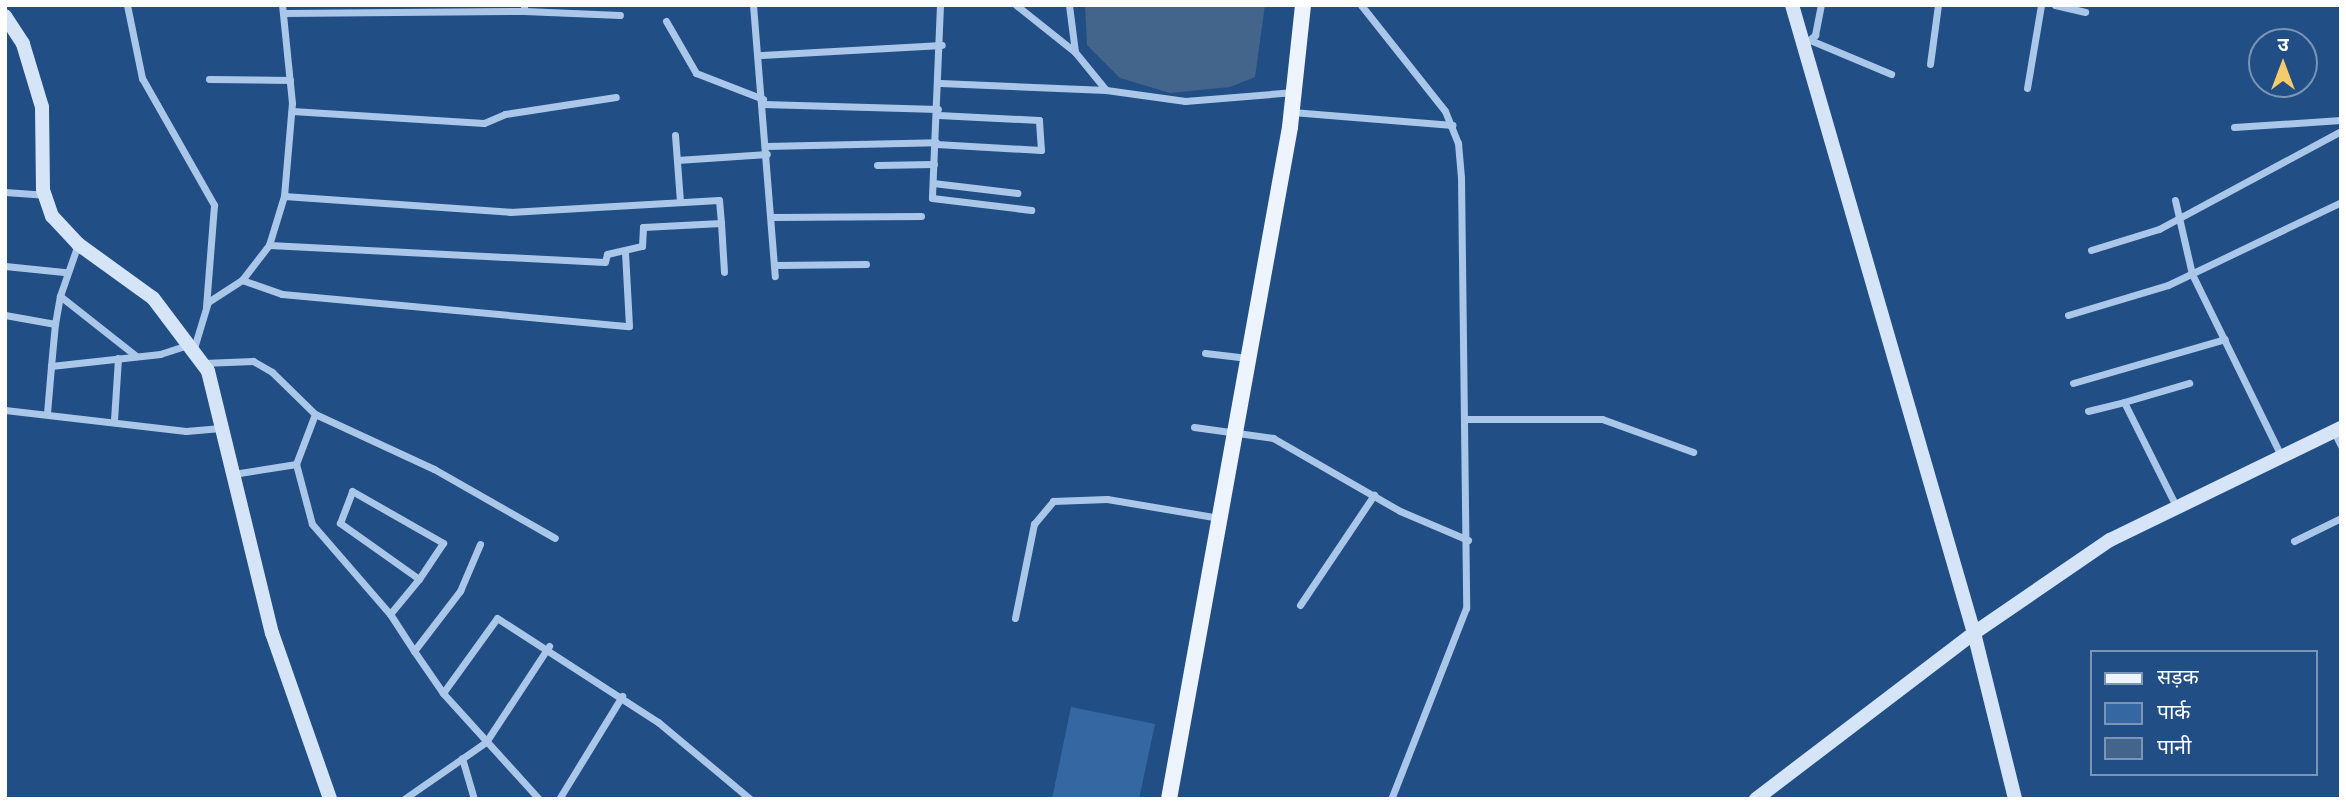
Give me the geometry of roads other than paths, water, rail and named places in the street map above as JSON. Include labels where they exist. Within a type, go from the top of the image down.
[{"type":"main road","points":[[1169,799],[1292,112],[1303,5]]},
{"type":"main road","points":[[1791,5],[1806,43],[1974,633],[2015,799]]},
{"type":"main road","points":[[5,16],[23,44],[43,107],[44,195],[52,216],[78,244],[153,298],[203,363],[272,633],[330,799]]},
{"type":"main road","points":[[1756,799],[1974,633],[2110,540],[2337,430]]},
{"type":"street","points":[[51,366],[192,346],[206,306],[214,205],[142,78],[127,5]]},
{"type":"street","points":[[753,5],[761,55],[775,276]]},
{"type":"street","points":[[940,5],[942,45],[932,198],[939,201],[1031,210]]},
{"type":"street","points":[[1016,5],[1075,51],[1106,90]]},
{"type":"street","points":[[1069,5],[1075,51]]},
{"type":"street","points":[[1360,5],[1452,125],[1461,178],[1467,419],[1466,608],[1391,799]]},
{"type":"street","points":[[1821,5],[1806,43],[1891,74]]},
{"type":"street","points":[[1930,64],[1938,5]]},
{"type":"street","points":[[2027,88],[2041,5]]},
{"type":"street","points":[[2054,5],[2085,12]]},
{"type":"street","points":[[206,306],[242,280],[269,245],[284,196],[292,111],[283,9],[524,8],[620,15]]},
{"type":"street","points":[[666,21],[696,73],[763,101],[1039,120],[1041,150],[936,143],[766,150],[677,160]]},
{"type":"street","points":[[761,55],[942,45]]},
{"type":"street","points":[[209,79],[290,80]]},
{"type":"street","points":[[940,83],[1106,90],[1185,101],[1294,92]]},
{"type":"street","points":[[292,111],[484,123],[505,114],[616,97]]},
{"type":"street","points":[[1292,112],[1452,125]]},
{"type":"street","points":[[2234,127],[2341,120]]},
{"type":"street","points":[[2091,250],[2158,229],[2178,216],[2281,168],[2341,131]]},
{"type":"street","points":[[675,135],[680,201]]},
{"type":"street","points":[[877,165],[934,164]]},
{"type":"street","points":[[933,183],[1017,193]]},
{"type":"street","points":[[5,192],[44,195]]},
{"type":"street","points":[[284,196],[510,212],[719,200],[724,271]]},
{"type":"street","points":[[2175,200],[2192,274],[2281,457]]},
{"type":"street","points":[[2068,315],[2192,274],[2341,202]]},
{"type":"street","points":[[772,217],[921,216]]},
{"type":"street","points":[[269,245],[605,262],[607,254],[642,246],[643,227],[721,223]]},
{"type":"street","points":[[47,413],[55,324],[64,272],[78,244]]},
{"type":"street","points":[[242,280],[282,294],[629,326],[625,252]]},
{"type":"street","points":[[775,265],[866,264]]},
{"type":"street","points":[[5,266],[64,272]]},
{"type":"street","points":[[60,296],[136,356]]},
{"type":"street","points":[[5,315],[55,324]]},
{"type":"street","points":[[2073,383],[2225,339]]},
{"type":"street","points":[[1205,353],[1248,359]]},
{"type":"street","points":[[114,420],[118,358]]},
{"type":"street","points":[[203,363],[253,361],[272,372],[315,414],[434,469],[555,538]]},
{"type":"street","points":[[2088,411],[2189,383]]},
{"type":"street","points":[[2124,402],[2176,506]]},
{"type":"street","points":[[5,410],[114,420],[186,431],[218,428]]},
{"type":"street","points":[[315,414],[296,464],[312,524],[390,614],[443,693],[539,799]]},
{"type":"street","points":[[1467,419],[1602,419],[1693,452]]},
{"type":"street","points":[[1194,427],[1273,438],[1374,495],[1468,540]]},
{"type":"street","points":[[2337,430],[2341,446]]},
{"type":"street","points":[[232,474],[296,464]]},
{"type":"street","points":[[390,614],[419,579],[443,543],[352,492],[340,523],[419,579]]},
{"type":"street","points":[[1300,605],[1374,495]]},
{"type":"street","points":[[1015,618],[1034,524],[1053,501],[1107,499],[1219,518]]},
{"type":"street","points":[[2294,541],[2341,518]]},
{"type":"street","points":[[414,651],[460,591],[481,544]]},
{"type":"street","points":[[443,693],[497,618],[549,646],[622,696],[750,799]]},
{"type":"street","points":[[404,799],[486,742],[549,646]]},
{"type":"street","points":[[559,799],[622,696]]},
{"type":"street","points":[[462,758],[474,799]]},
{"type":"street","points":[[418,789],[421,799]]},
{"type":"water","points":[[1085,5],[1265,5],[1255,77],[1230,87],[1170,93],[1120,78],[1087,45]]}]
